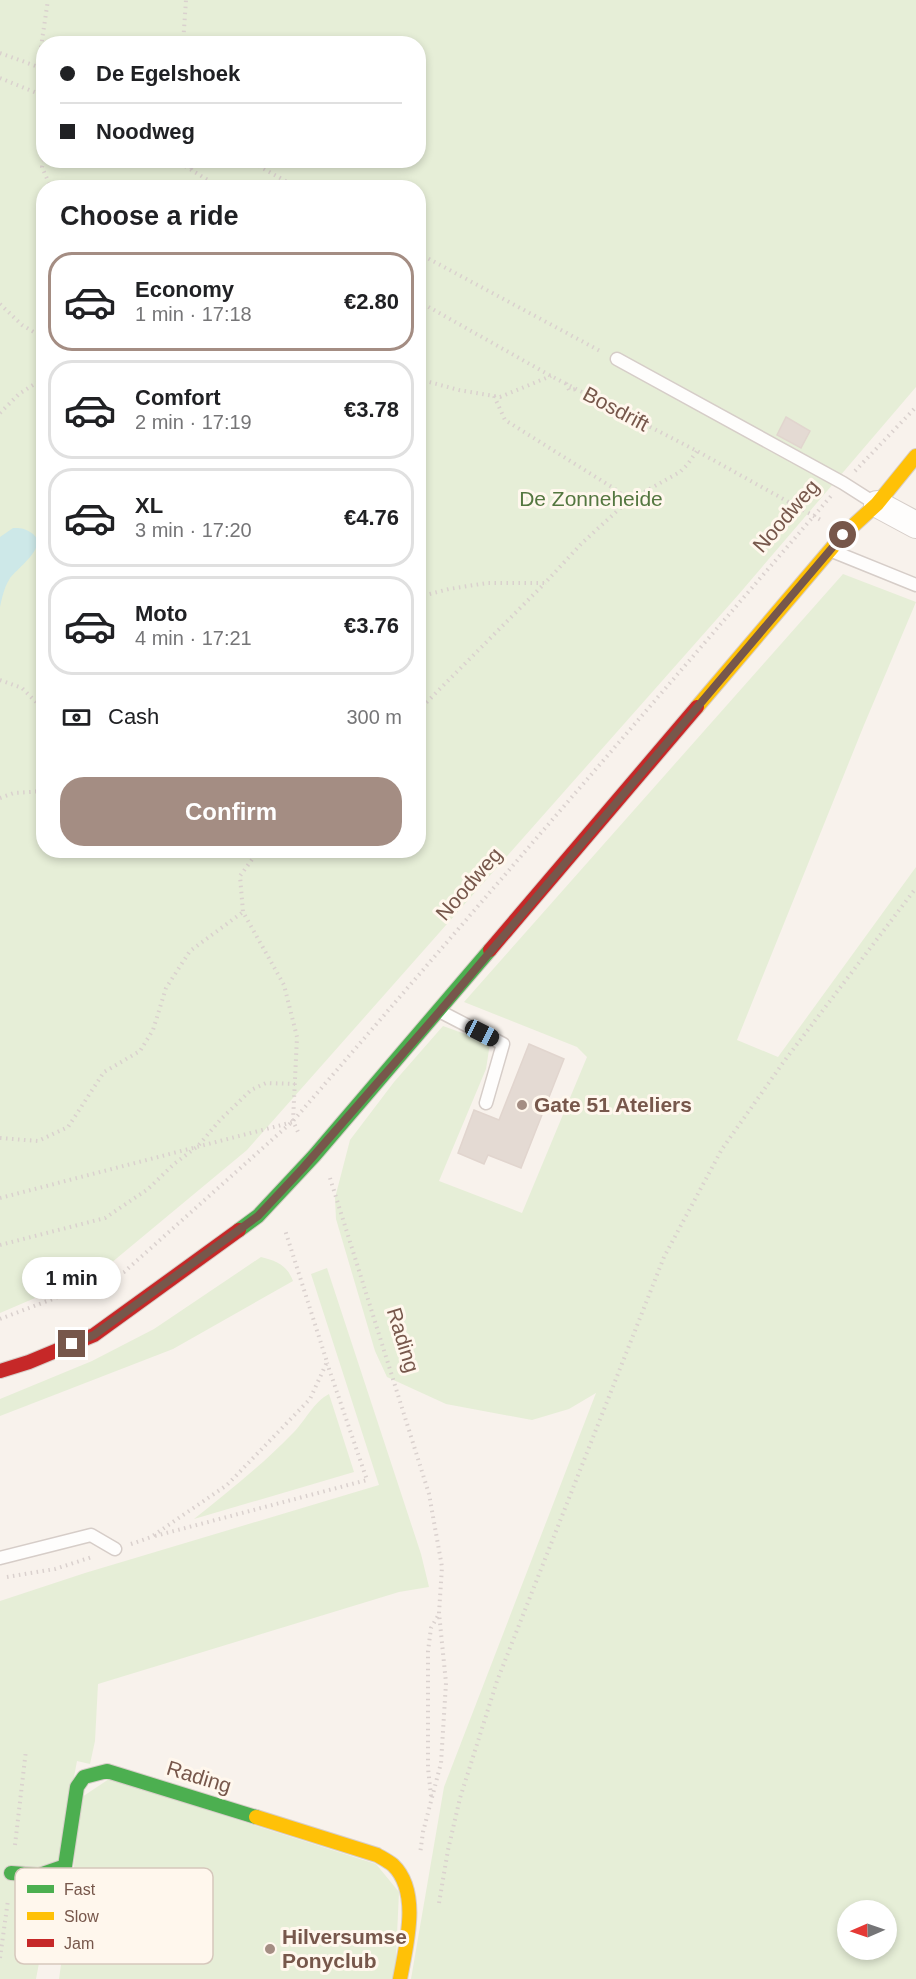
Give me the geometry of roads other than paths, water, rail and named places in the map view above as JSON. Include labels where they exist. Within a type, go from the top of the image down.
[{"type":"main road","points":[[0,1371],[29,1362],[94,1335],[258,1216],[313,1158],[843,535],[877,504],[916,456]]},
{"type":"main road","name":"Rading","points":[[62,1868],[66,1866],[77,1787],[84,1777],[107,1771],[377,1855],[395,1868],[406,1889],[411,1911],[400,1979]]},
{"type":"main road","name":"Rading","points":[[11,1873],[15,1873]]},
{"type":"street","points":[[877,504],[916,525]]},
{"type":"lane","points":[[616,359],[843,483],[877,504]]},
{"type":"lane","points":[[831,550],[916,585]]},
{"type":"lane","points":[[440,1011],[503,1044],[486,1103]]},
{"type":"lane","points":[[0,1558],[92,1535],[115,1549]]},
{"type":"water","points":[[13,528],[22,528],[36,537],[36,546],[30,557],[9,580],[0,607],[0,537]]},
{"type":"place","name":"Gate 51 Ateliers","points":[[522,1105]]},
{"type":"place","name":"Hilversumse Ponyclub","points":[[270,1949]]},
{"type":"park label","name":"De Zonneheide","points":[[591,499]]}]
